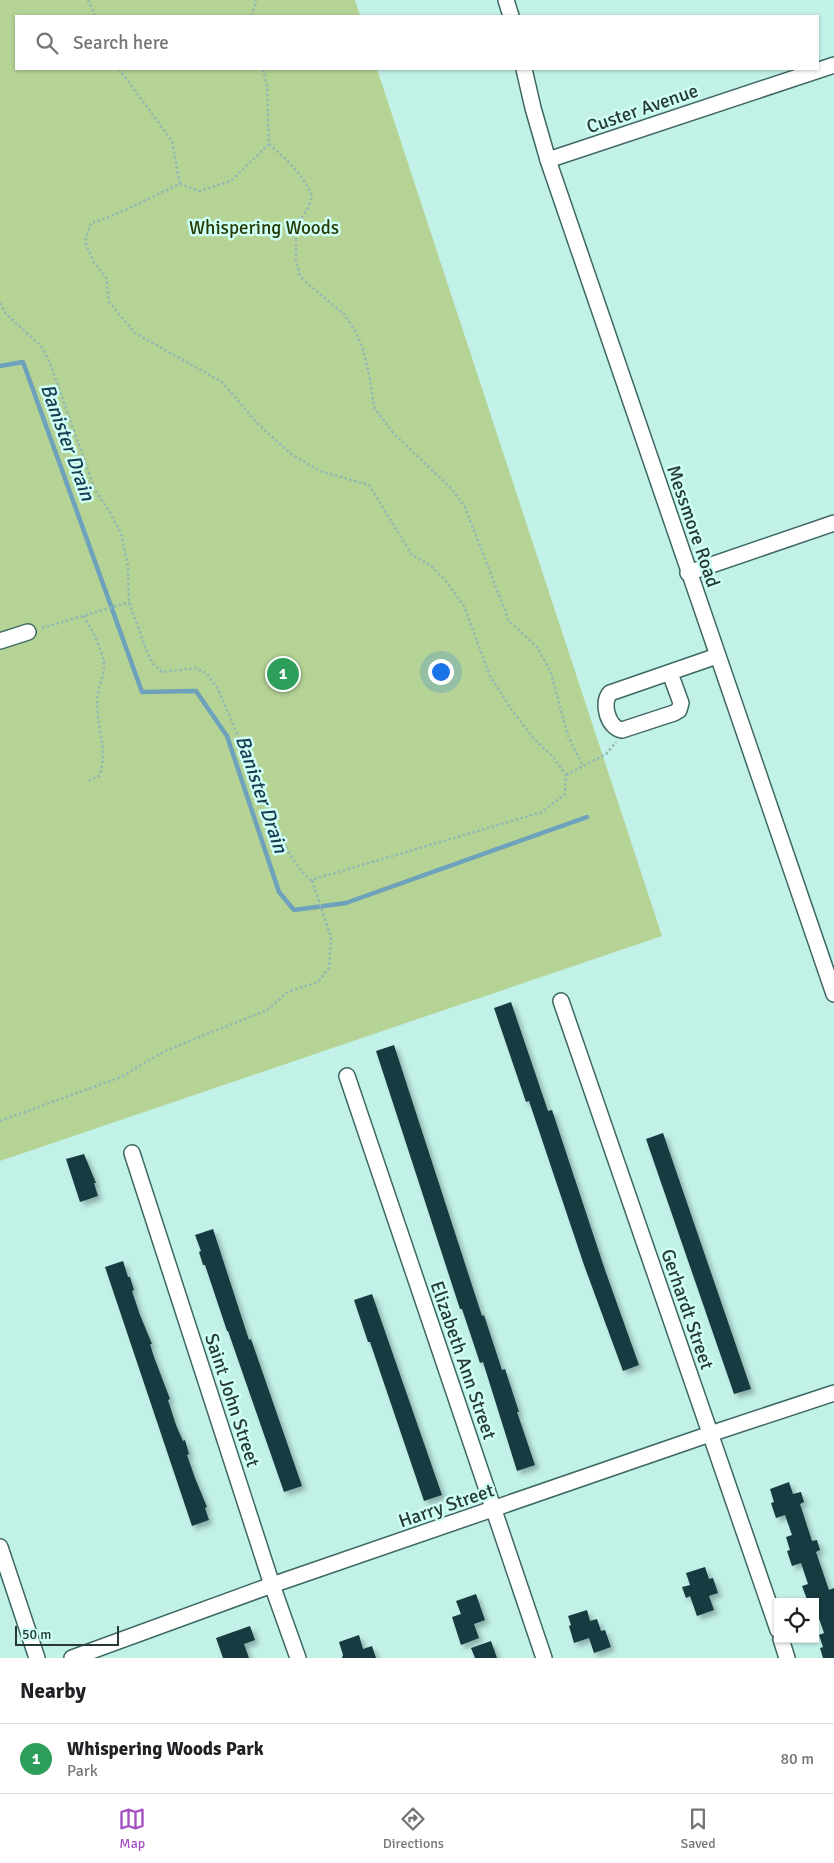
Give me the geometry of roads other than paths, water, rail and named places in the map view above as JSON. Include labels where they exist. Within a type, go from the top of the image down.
[{"type":"street","points":[[506,0],[511,15]]},
{"type":"street","name":"Custer Avenue","points":[[819,70],[834,65]]},
{"type":"street","name":"Messmore Road","points":[[524,70],[548,160],[688,573],[834,994]]},
{"type":"street","name":"Custer Avenue","points":[[548,160],[819,70]]},
{"type":"street","points":[[688,573],[834,523]]},
{"type":"street","points":[[0,642],[28,632]]},
{"type":"street","points":[[670,672],[681,703],[679,710],[622,730],[617,729],[612,724],[605,704],[606,698],[610,694],[670,672],[717,656]]},
{"type":"street","name":"Gerhardt Street","points":[[561,1001],[774,1618]]},
{"type":"street","name":"Elizabeth Ann Street","points":[[346,1076],[544,1658]]},
{"type":"street","name":"Saint John Street","points":[[132,1153],[272,1586],[298,1658]]},
{"type":"street","name":"Harry Street","points":[[72,1658],[272,1586],[834,1393]]},
{"type":"street","points":[[0,1547],[37,1658]]},
{"type":"street","points":[[782,1643],[787,1658]]},
{"type":"waterway","name":"Banister Drain","points":[[0,366],[23,362],[142,692],[196,691],[227,736],[279,892],[294,910],[346,903],[587,817]]},
{"type":"place","name":"Whispering Woods Park","points":[[283,674]]},
{"type":"park label","name":"Whispering Woods","points":[[264,227]]}]
